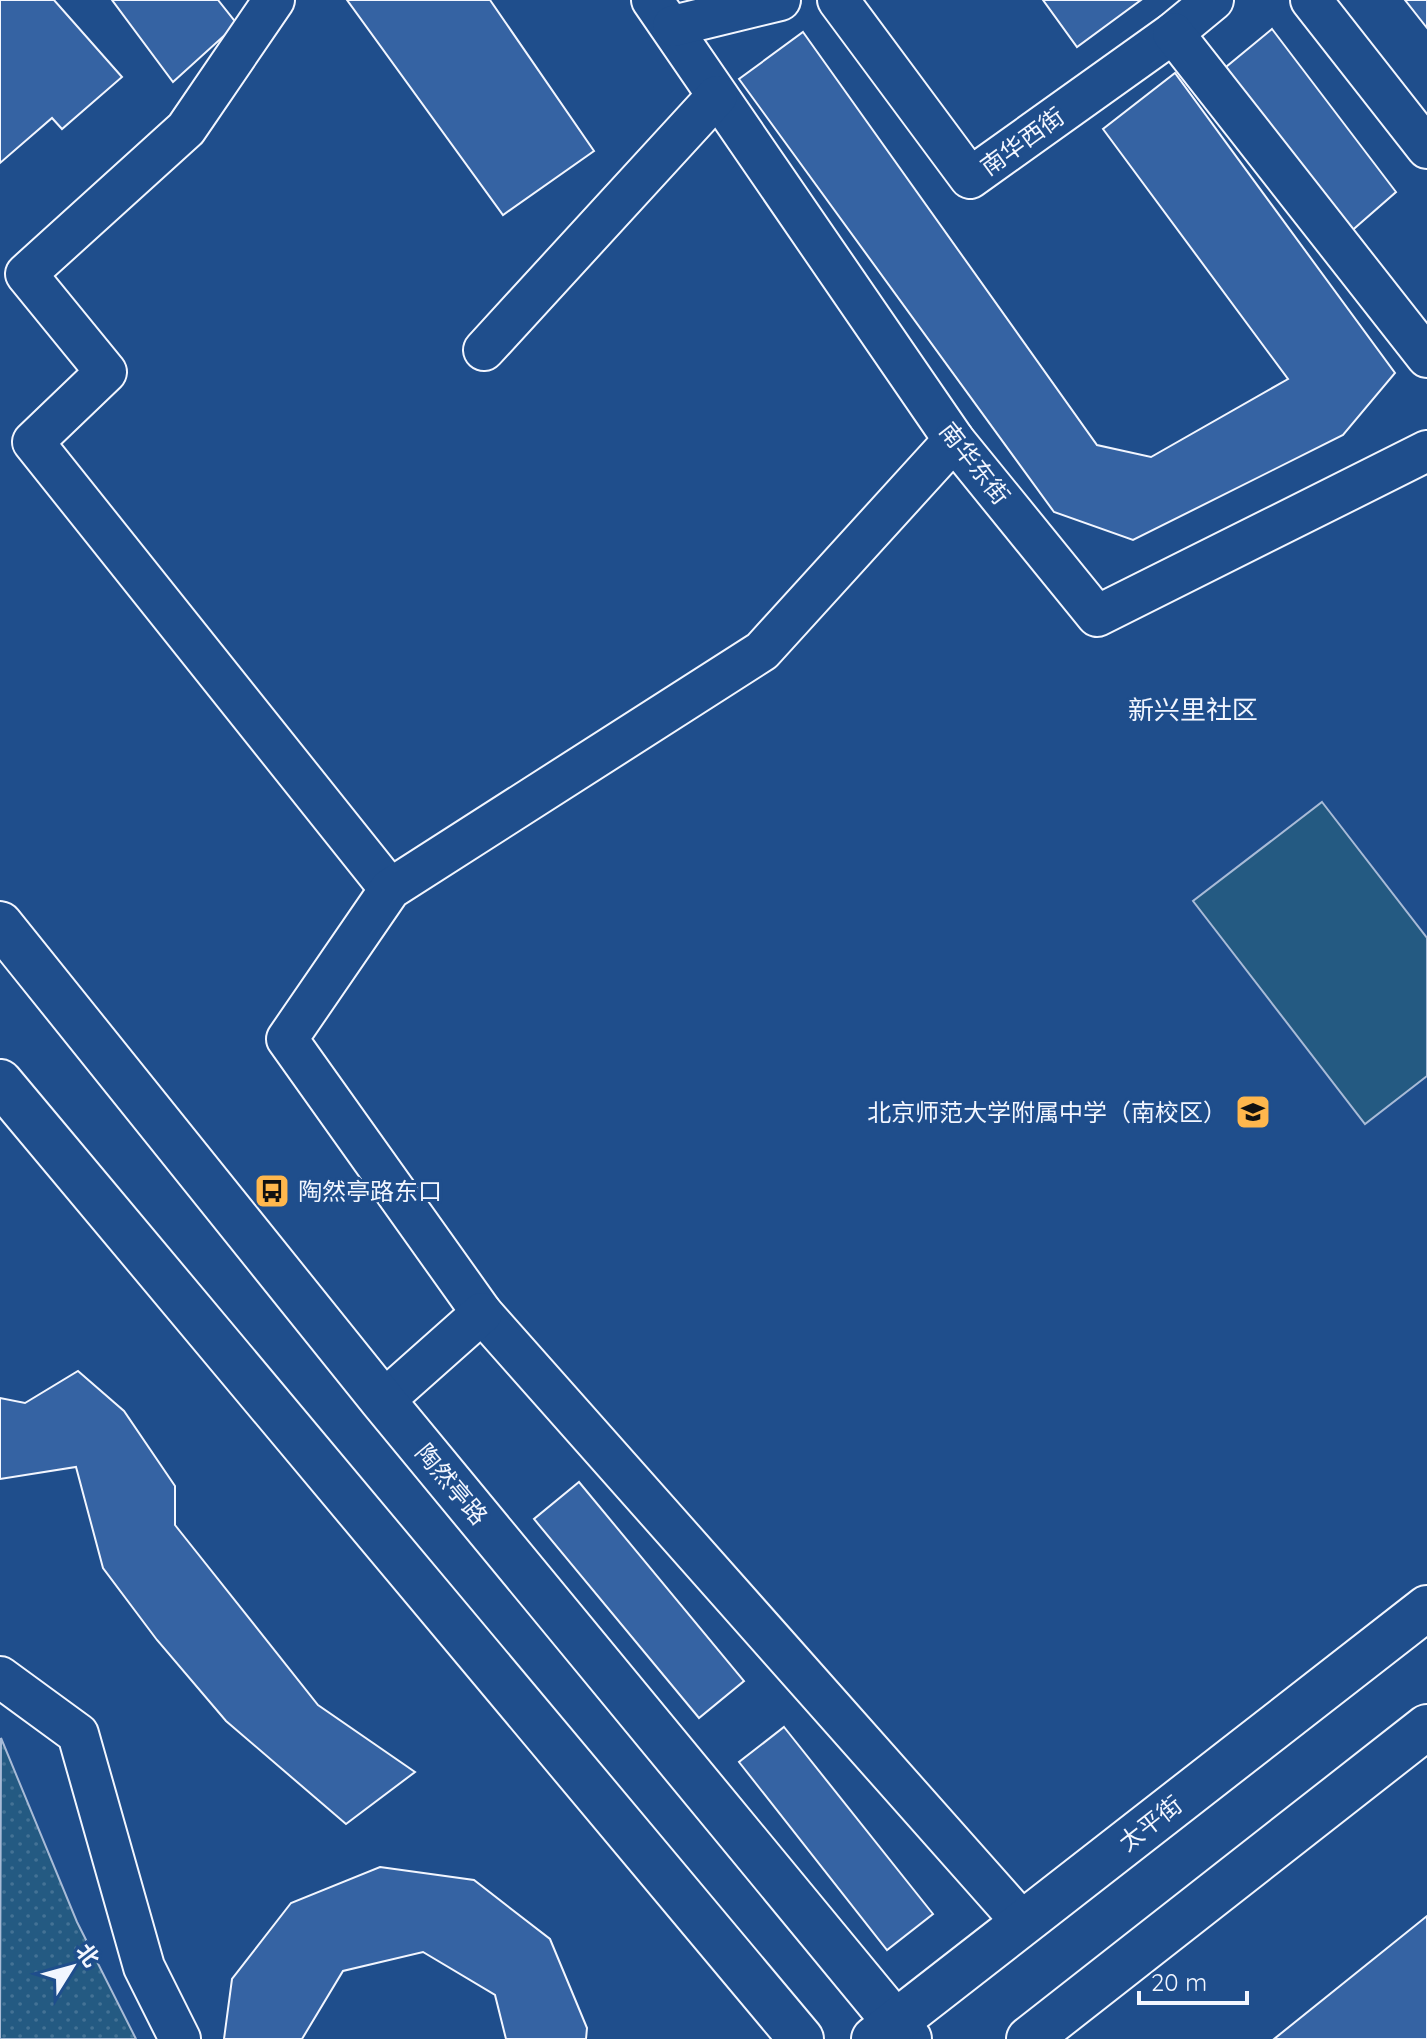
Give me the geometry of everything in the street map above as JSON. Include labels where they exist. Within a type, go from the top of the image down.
[{"type":"main road","name":"陶然亭路","points":[[0,924],[893,2033]]},
{"type":"main road","points":[[0,1082],[801,2039]]},
{"type":"main road","name":"太平街","points":[[893,2033],[1022,1922],[1427,1608]]},
{"type":"main road","points":[[1029,2039],[1427,1727]]},
{"type":"street","points":[[274,0],[186,129],[26,274],[106,372],[33,442],[390,889]]},
{"type":"street","points":[[663,13],[780,0]]},
{"type":"street","name":"南华西街","points":[[838,0],[970,178],[1173,33],[1213,0]]},
{"type":"street","points":[[1311,0],[1427,148]]},
{"type":"street","name":"南华东街","points":[[663,13],[954,440],[1097,616],[1427,451]]},
{"type":"street","points":[[1173,33],[1427,357]]},
{"type":"street","points":[[484,350],[717,96]]},
{"type":"street","points":[[954,440],[762,651],[390,889],[287,1039],[482,1313],[1022,1922]]},
{"type":"street","points":[[383,1401],[482,1313]]},
{"type":"street","points":[[0,1677],[78,1734],[144,1967],[180,2039]]},
{"type":"shaded area","points":[[1322,802],[1427,938],[1427,1076],[1365,1124],[1193,901]]},
{"type":"shaded area","points":[[1,1738],[77,1922],[136,2039],[0,2039]]},
{"type":"building","points":[[0,0],[54,0],[122,77],[62,129],[52,118],[0,163]]},
{"type":"building","points":[[112,0],[218,0],[237,24],[173,82]]},
{"type":"building","points":[[347,0],[490,0],[594,151],[503,215]]},
{"type":"building","points":[[1043,0],[1141,0],[1077,47]]},
{"type":"building","points":[[1405,0],[1427,0],[1427,28]]},
{"type":"building","points":[[1272,29],[1396,192],[1348,234],[1226,67]]},
{"type":"building","points":[[803,32],[1097,445],[1151,457],[1288,379],[1103,129],[1175,73],[1395,373],[1343,435],[1133,540],[1054,512],[739,79]]},
{"type":"building","points":[[78,1371],[124,1411],[175,1486],[175,1525],[318,1705],[415,1772],[346,1824],[226,1721],[157,1640],[103,1568],[76,1467],[0,1479],[0,1398],[25,1403]]},
{"type":"building","points":[[579,1482],[744,1681],[699,1718],[534,1519]]},
{"type":"building","points":[[784,1727],[933,1914],[887,1950],[739,1762]]},
{"type":"building","points":[[380,1867],[474,1880],[550,1939],[587,2028],[586,2039],[506,2039],[495,1995],[423,1952],[343,1971],[302,2039],[224,2039],[232,1979],[291,1903]]},
{"type":"building","points":[[1427,1916],[1427,2039],[1274,2039]]},
{"type":"place","name":"北京师范大学附属中学（南校区）","points":[[1253,1112]]},
{"type":"place","name":"陶然亭路东口","points":[[272,1191]]},
{"type":"district","name":"新兴里社区","points":[[1193,709]]}]
